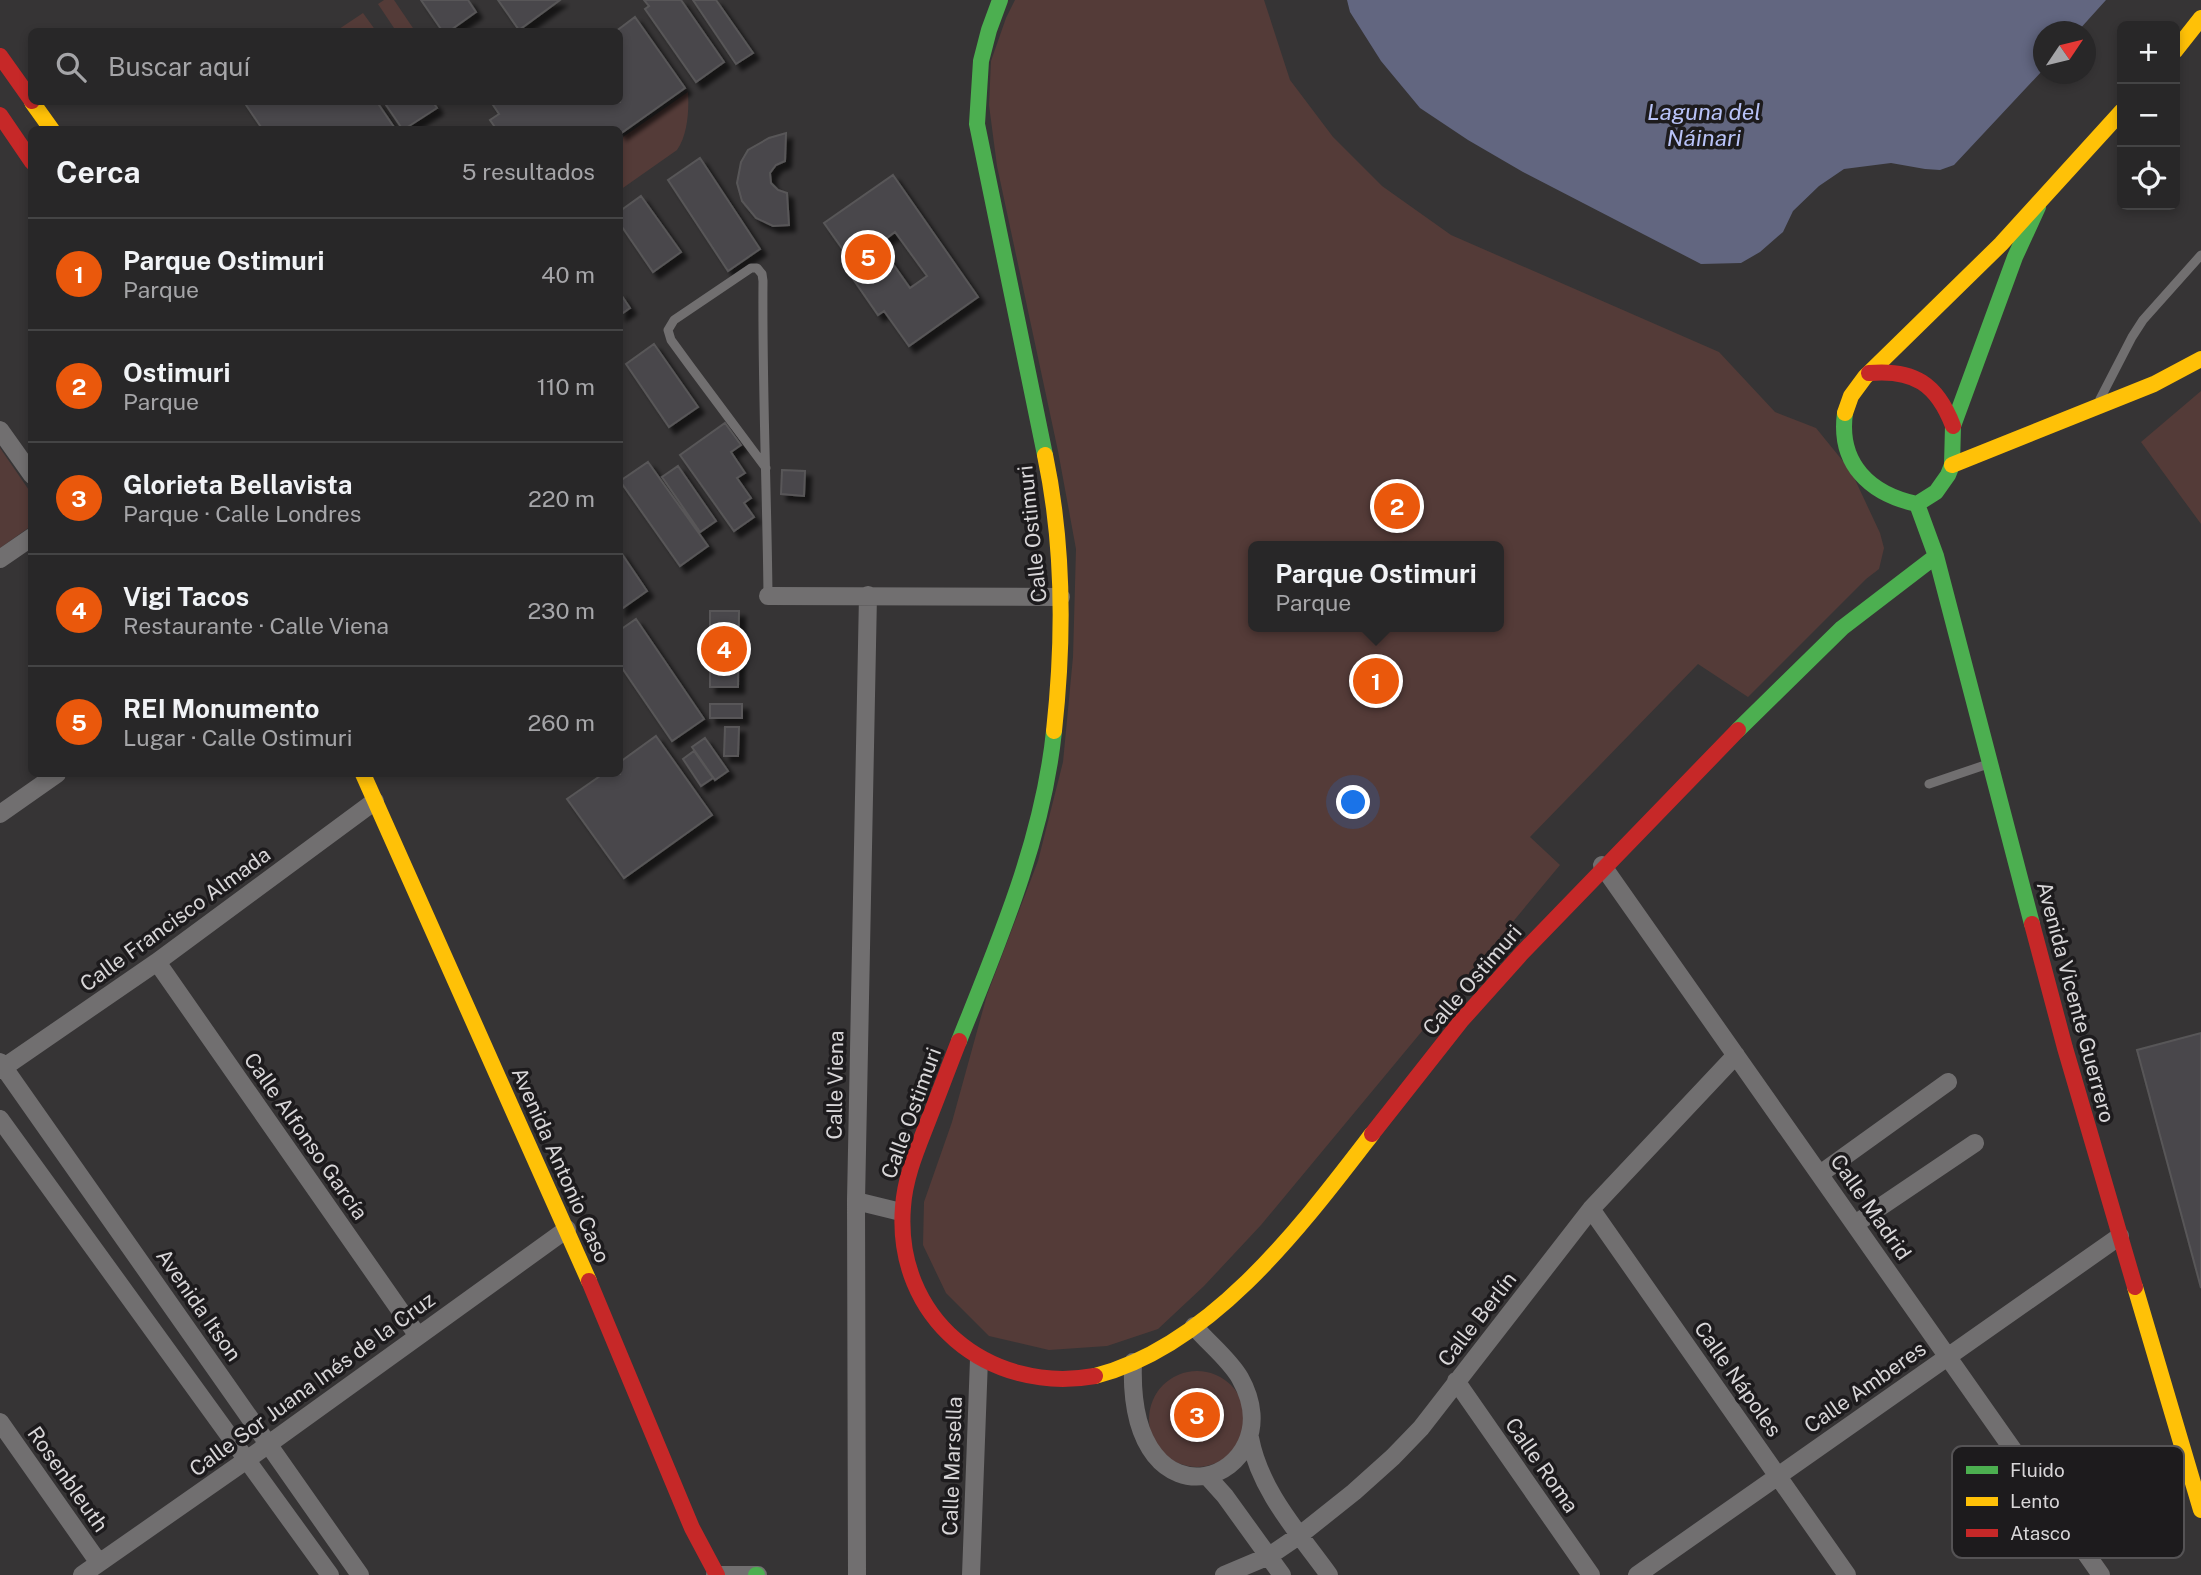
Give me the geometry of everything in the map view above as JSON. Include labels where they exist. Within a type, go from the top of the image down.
[{"type":"street","name":"Calle Ostimuri","points":[[1000,0],[980,60],[976,124],[1048,467],[1059,553],[1061,597],[1054,729],[1036,828],[995,951],[914,1158],[901,1212],[903,1240],[921,1298],[935,1320],[979,1359],[1028,1373],[1080,1378],[1133,1362],[1194,1326],[1241,1286],[1282,1243],[1460,1023],[1602,865],[1828,639],[1889,589],[1936,556]]},
{"type":"street","points":[[2180,45],[2201,18]]},
{"type":"street","points":[[0,56],[28,95]]},
{"type":"street","points":[[35,105],[49,126]]},
{"type":"street","points":[[0,115],[28,156]]},
{"type":"street","points":[[2038,207],[2015,257],[1953,426],[1952,465],[1936,492],[1917,504],[1889,498],[1876,491],[1865,481],[1849,455],[1845,441],[1846,411],[1851,397],[1869,373],[1905,336],[1958,288],[2038,207],[2117,117]]},
{"type":"street","points":[[1952,465],[2154,384],[2201,359]]},
{"type":"street","points":[[1869,373],[1896,371],[1922,381],[1942,401],[1953,426]]},
{"type":"street","points":[[0,430],[28,469]]},
{"type":"street","name":"Avenida Vicente Guerrero","points":[[1917,504],[1936,556],[2065,1048],[2182,1446]]},
{"type":"street","points":[[0,559],[28,540]]},
{"type":"street","name":"Calle Viena","points":[[857,1575],[856,1201],[868,595]]},
{"type":"street","points":[[768,596],[1061,597]]},
{"type":"street","points":[[0,814],[53,777]]},
{"type":"street","name":"Avenida Antonio Caso","points":[[364,777],[567,1229],[692,1528],[716,1575]]},
{"type":"street","name":"Calle Francisco Almada","points":[[1,1066],[157,962],[374,801]]},
{"type":"street","name":"Calle Madrid","points":[[1602,865],[2011,1446]]},
{"type":"street","name":"Calle Alfonso García","points":[[157,962],[418,1336]]},
{"type":"street","name":"Calle Berlín","points":[[1224,1575],[1269,1556],[1300,1535],[1393,1457],[1421,1428],[1591,1209],[1736,1055]]},
{"type":"street","name":"Avenida Itson","points":[[1,1066],[360,1575]]},
{"type":"street","points":[[1820,1174],[1948,1082]]},
{"type":"street","points":[[0,1119],[330,1575]]},
{"type":"street","points":[[1855,1224],[1975,1143]]},
{"type":"street","points":[[856,1201],[901,1212]]},
{"type":"street","name":"Calle Nápoles","points":[[1591,1209],[1847,1575]]},
{"type":"street","name":"Calle Sor Juana Inés de la Cruz","points":[[82,1575],[567,1229]]},
{"type":"street","name":"Calle Amberes","points":[[1637,1575],[2120,1236]]},
{"type":"street","points":[[1194,1326],[1239,1377],[1248,1397],[1253,1422],[1250,1438],[1254,1461],[1263,1481],[1329,1575]]},
{"type":"street","name":"Calle Marsella","points":[[971,1575],[979,1359]]},
{"type":"street","points":[[1133,1362],[1135,1409],[1146,1444],[1153,1455],[1172,1471],[1194,1478],[1207,1476],[1226,1467],[1250,1438]]},
{"type":"street","name":"Calle Roma","points":[[1457,1381],[1591,1575]]},
{"type":"street","name":"Rosenbleuth","points":[[0,1422],[99,1563]]},
{"type":"street","name":"Avenida Vicente Guerrero","points":[[2184,1452],[2201,1510]]},
{"type":"street","points":[[1207,1476],[1225,1496],[1282,1575]]},
{"type":"street","name":"Calle Madrid","points":[[2089,1558],[2101,1575]]},
{"type":"street","points":[[716,1575],[757,1575]]},
{"type":"lane","points":[[2096,407],[2143,320],[2201,254]]},
{"type":"lane","points":[[765,468],[671,340],[668,330],[674,320],[751,268],[757,268],[763,281],[762,373],[765,468],[768,596]]},
{"type":"lane","points":[[1929,783],[1990,764]]},
{"type":"shaded area","points":[[384,0],[394,0],[413,28],[394,28],[378,4]]},
{"type":"shaded area","points":[[1015,0],[1264,0],[1290,80],[1333,137],[1382,186],[1451,235],[1719,352],[1775,412],[1816,428],[1851,471],[1880,533],[1884,548],[1879,569],[1748,697],[1698,664],[1530,837],[1560,865],[1261,1225],[1204,1286],[1158,1329],[1107,1346],[1049,1350],[989,1336],[946,1293],[923,1245],[924,1202],[952,1122],[987,995],[1038,861],[1063,762],[1073,657],[1076,549],[1058,451],[997,166],[989,105],[991,61]]},
{"type":"shaded area","points":[[363,13],[374,28],[340,28]]},
{"type":"shaded area","points":[[688,92],[686,129],[677,150],[623,188],[623,137]]},
{"type":"shaded area","points":[[2201,391],[2201,524],[2141,442]]},
{"type":"shaded area","points":[[0,448],[28,489],[28,528],[0,548]]},
{"type":"shaded area","points":[[1197,1371],[1215,1375],[1231,1385],[1241,1401],[1245,1419],[1241,1437],[1231,1453],[1215,1463],[1197,1467],[1179,1463],[1163,1453],[1153,1437],[1149,1419],[1153,1401],[1163,1385],[1179,1375]]},
{"type":"water","name":"Laguna del Náinari","points":[[1347,0],[2106,0],[2087,21],[2033,21],[2033,81],[1954,165],[1940,170],[1891,163],[1844,169],[1819,186],[1793,211],[1783,232],[1760,252],[1741,263],[1701,264],[1523,172],[1420,108],[1381,61],[1350,12]]},
{"type":"building","points":[[421,0],[468,0],[476,12],[454,28],[440,28]]},
{"type":"building","points":[[498,0],[560,0],[522,28],[518,28]]},
{"type":"building","points":[[644,0],[681,0],[724,62],[696,82],[645,9],[649,6]]},
{"type":"building","points":[[693,0],[716,0],[753,53],[736,64]]},
{"type":"building","points":[[635,17],[685,88],[623,132],[623,126],[494,126],[490,120],[499,114],[493,105],[623,105],[623,28],[620,28]]},
{"type":"building","points":[[246,105],[379,105],[393,126],[260,126]]},
{"type":"building","points":[[386,105],[435,105],[437,108],[409,126],[400,126]]},
{"type":"building","points":[[786,133],[785,161],[776,165],[770,173],[771,183],[778,190],[787,193],[789,225],[773,226],[756,218],[742,201],[737,183],[741,162],[748,150],[769,138]]},
{"type":"building","points":[[700,158],[760,249],[728,271],[668,180]]},
{"type":"building","points":[[893,175],[978,297],[909,346],[884,311],[878,315],[851,276],[858,271],[824,223]],"holes":[[[895,232],[927,276],[910,288],[879,244]]]},
{"type":"building","points":[[641,196],[681,252],[653,272],[623,228],[623,209]]},
{"type":"building","points":[[623,298],[630,308],[623,313]]},
{"type":"building","points":[[654,344],[698,407],[669,427],[626,364]]},
{"type":"building","points":[[725,423],[741,445],[731,452],[745,473],[737,478],[751,498],[744,503],[754,517],[734,531],[680,455]]},
{"type":"building","points":[[648,462],[708,546],[680,566],[623,485],[623,479]]},
{"type":"building","points":[[678,466],[716,521],[700,532],[662,477]]},
{"type":"building","points":[[782,470],[805,471],[804,496],[781,494]]},
{"type":"building","points":[[623,555],[647,591],[623,608]]},
{"type":"building","points":[[710,611],[739,611],[738,687],[710,687]]},
{"type":"building","points":[[636,619],[704,719],[672,741],[623,669],[623,628]]},
{"type":"building","points":[[710,704],[742,704],[742,718],[710,718]]},
{"type":"building","points":[[725,727],[739,727],[738,756],[724,756]]},
{"type":"building","points":[[656,736],[712,815],[624,878],[567,799],[599,777],[623,777],[623,760]]},
{"type":"building","points":[[705,738],[728,771],[715,780],[692,747]]},
{"type":"building","points":[[694,751],[713,778],[701,786],[683,759]]},
{"type":"building","points":[[2201,1033],[2201,1288],[2137,1050]]},
{"type":"traffic: fast","points":[[1000,0],[981,61],[977,124],[1045,455]]},
{"type":"traffic: fast","points":[[1845,413],[1844,431],[1852,462],[1872,484],[1885,493],[1917,504],[1936,492],[1952,465],[1953,426],[2015,257],[2038,207]]},
{"type":"traffic: fast","points":[[1917,504],[1936,556],[2032,924]]},
{"type":"traffic: fast","points":[[1738,730],[1842,628],[1936,556]]},
{"type":"traffic: fast","points":[[959,1041],[1004,927],[1030,850],[1054,731]]},
{"type":"traffic: slow","points":[[2180,45],[2201,18]]},
{"type":"traffic: slow","points":[[34,105],[49,126]]},
{"type":"traffic: slow","points":[[1845,413],[1851,396],[1865,377],[2001,244],[2117,116]]},
{"type":"traffic: slow","points":[[1952,465],[2154,384],[2201,359]]},
{"type":"traffic: slow","points":[[1045,455],[1059,558],[1061,627],[1054,731]]},
{"type":"traffic: slow","points":[[364,777],[589,1281]]},
{"type":"traffic: slow","points":[[1095,1376],[1138,1361],[1178,1338],[1216,1310],[1284,1243],[1372,1134]]},
{"type":"traffic: slow","points":[[2135,1287],[2182,1446]]},
{"type":"traffic: slow","points":[[2184,1453],[2201,1510]]},
{"type":"traffic: jam","points":[[0,56],[28,95]]},
{"type":"traffic: jam","points":[[0,115],[28,156]]},
{"type":"traffic: jam","points":[[1869,373],[1899,374],[1922,382],[1939,399],[1953,426]]},
{"type":"traffic: jam","points":[[1372,1134],[1461,1021],[1521,954],[1738,730]]},
{"type":"traffic: jam","points":[[2032,924],[2065,1048],[2135,1287]]},
{"type":"traffic: jam","points":[[959,1041],[913,1160],[904,1195],[904,1247],[914,1282],[932,1314],[956,1340],[985,1360],[1019,1373],[1056,1379],[1095,1376]]},
{"type":"traffic: jam","points":[[589,1281],[692,1528],[717,1575]]},
{"type":"place","name":"REI Monumento","points":[[868,257]]},
{"type":"place","name":"Ostimuri","points":[[1397,506]]},
{"type":"place","name":"Vigi Tacos","points":[[724,649]]},
{"type":"place","name":"Parque Ostimuri","points":[[1376,681]]},
{"type":"place","name":"Glorieta Bellavista","points":[[1197,1415]]}]
